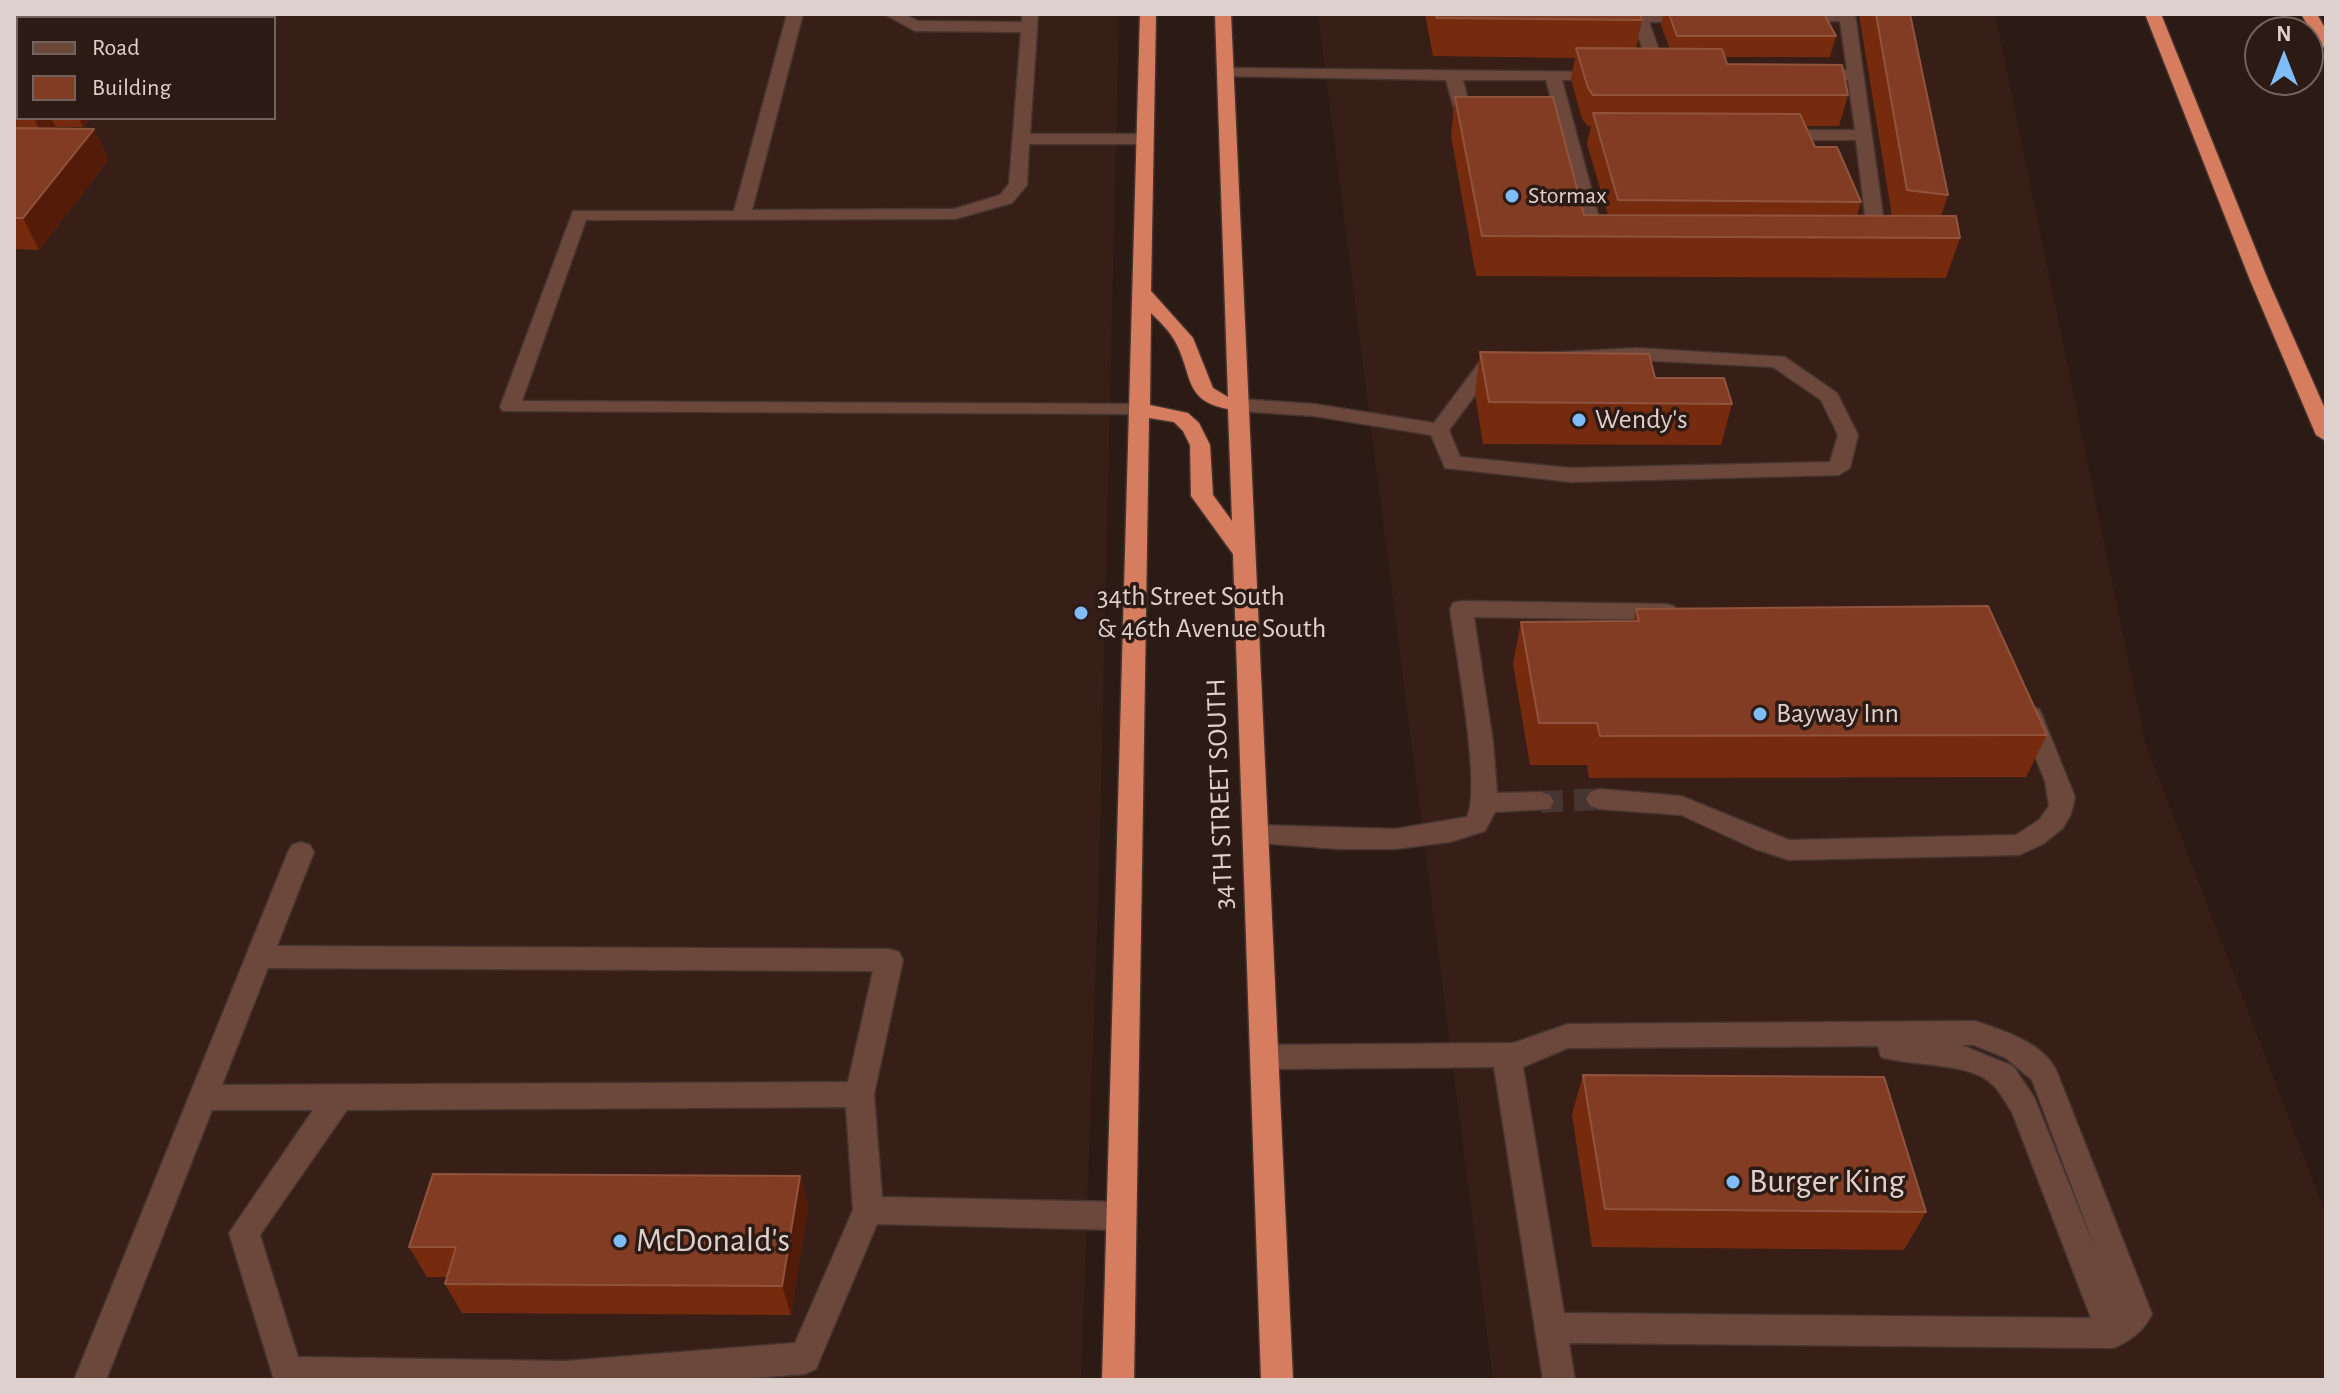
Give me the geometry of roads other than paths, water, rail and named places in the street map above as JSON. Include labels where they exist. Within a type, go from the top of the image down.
[{"type":"highway","points":[[1118,1380],[1148,14]]},
{"type":"highway","name":"34TH STREET SOUTH","points":[[1223,14],[1277,1380]]},
{"type":"highway","points":[[2153,14],[2259,280],[2326,435]]},
{"type":"highway","points":[[2309,14],[2326,43]]},
{"type":"highway","points":[[1141,291],[1186,343],[1202,391],[1218,403],[1239,405]]},
{"type":"highway","points":[[1139,410],[1181,417],[1192,428],[1200,445],[1202,496],[1245,554]]},
{"type":"lane","points":[[742,216],[795,14]]},
{"type":"lane","points":[[892,14],[915,26],[1029,21],[1018,185],[1006,199],[955,214],[579,215],[510,407],[1139,410]]},
{"type":"lane","points":[[1783,17],[1847,15],[1878,244],[1863,244]]},
{"type":"lane","points":[[1660,75],[1639,16],[1703,17]]},
{"type":"lane","points":[[1226,73],[1614,75]]},
{"type":"lane","points":[[1453,75],[1466,123]]},
{"type":"lane","points":[[1553,75],[1576,134],[1596,244],[1612,244]]},
{"type":"lane","points":[[1795,75],[1856,75]]},
{"type":"lane","points":[[1755,135],[1864,135]]},
{"type":"lane","points":[[1021,139],[1145,139]]},
{"type":"lane","points":[[1637,354],[1778,361],[1830,397],[1848,435],[1839,468],[1571,475],[1452,463],[1439,430],[1491,360],[1637,354]]},
{"type":"lane","points":[[1239,405],[1314,410],[1439,430]]},
{"type":"lane","points":[[1256,835],[1411,839],[1453,832],[1476,824],[1484,803],[1481,742],[1461,609],[1682,612]]},
{"type":"lane","points":[[1599,799],[1649,801],[1690,808],[1757,841],[1789,850],[2019,845],[2041,835],[2057,817],[2062,796],[2022,693]]},
{"type":"lane","points":[[1484,803],[1541,802]]},
{"type":"lane","points":[[90,1380],[301,852]]},
{"type":"lane","points":[[259,957],[889,960],[860,1094],[868,1210],[805,1358],[565,1377],[287,1372],[244,1233],[339,1097]]},
{"type":"lane","points":[[1265,1057],[1507,1057],[1565,1049],[1906,1048],[1955,1055],[2003,1075],[2024,1106],[2113,1333],[1551,1328]]},
{"type":"lane","points":[[1507,1057],[1559,1380]]},
{"type":"lane","points":[[202,1098],[860,1094]]},
{"type":"lane","points":[[868,1210],[1121,1216]]},
{"type":"tunnel","points":[[1541,802],[1599,799]]},
{"type":"place","name":"Stormax","points":[[1512,196]]},
{"type":"place","name":"Wendy's","points":[[1579,420]]},
{"type":"place","name":"34th Street South & 46th Avenue South","points":[[1081,613]]},
{"type":"place","name":"Bayway Inn","points":[[1760,714]]},
{"type":"place","name":"Burger King","points":[[1733,1182]]},
{"type":"place","name":"McDonald's","points":[[620,1241]]}]
